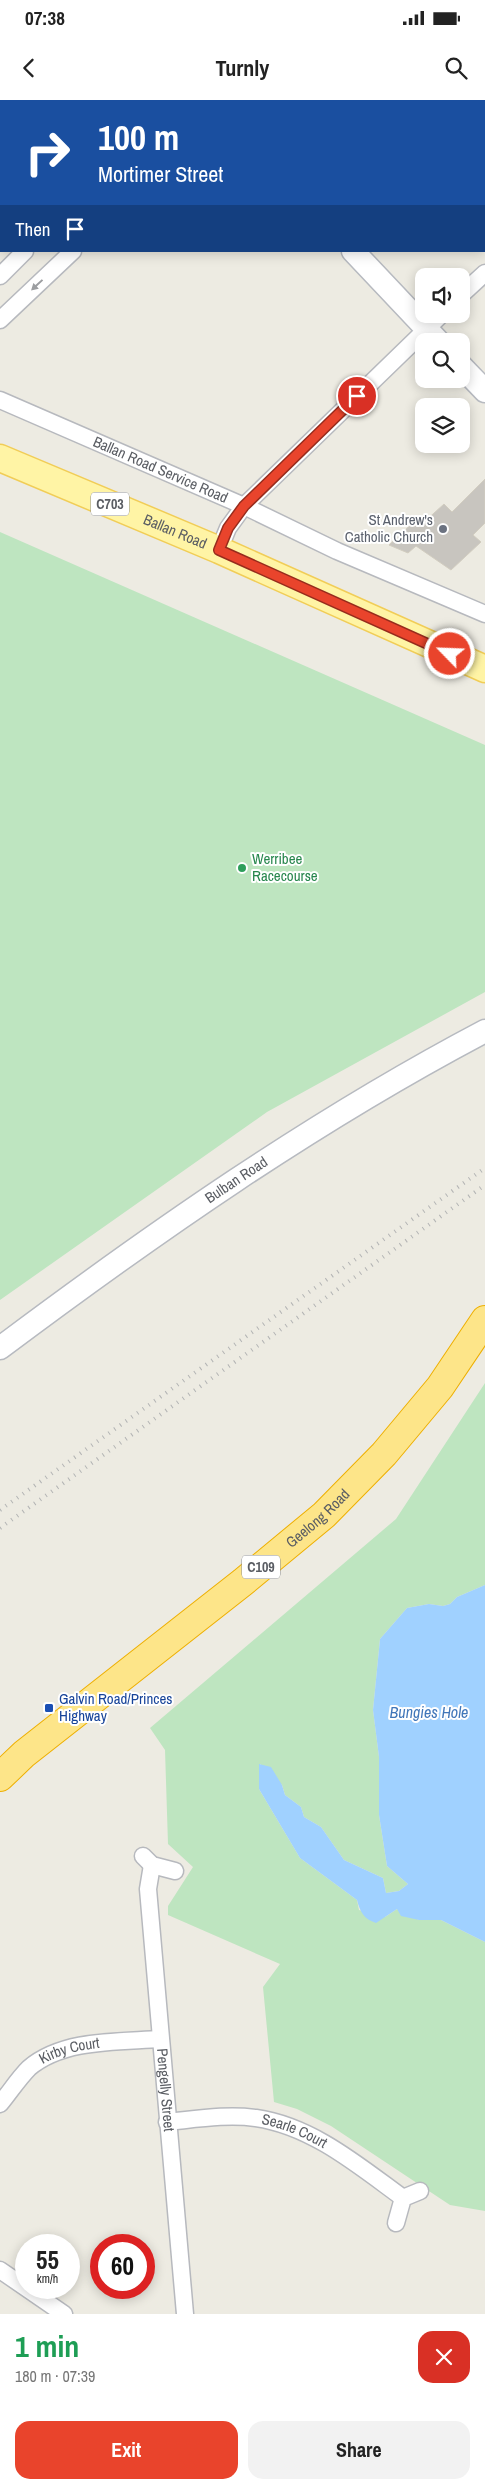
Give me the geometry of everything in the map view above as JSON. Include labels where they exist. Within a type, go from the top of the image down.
[{"type":"highway","name":"Geelong Road","points":[[0,1778],[24,1754],[243,1582],[324,1515],[384,1454],[434,1394],[485,1320]]},
{"type":"main road","name":"Ballan Road","points":[[0,458],[219,550],[485,669]]},
{"type":"street","points":[[0,276],[25,252]]},
{"type":"street","points":[[0,320],[72,252]]},
{"type":"street","points":[[219,550],[228,528],[244,506],[436,328],[353,252]]},
{"type":"street","points":[[470,287],[485,273]]},
{"type":"street","points":[[470,375],[485,391]]},
{"type":"street","name":"Ballan Road Service Road","points":[[0,400],[244,506],[336,551],[485,614]]},
{"type":"street","name":"Bulban Road","points":[[0,1348],[137,1248],[321,1124],[429,1060],[485,1031]]},
{"type":"street","name":"Pengelly Street","points":[[175,1871],[147,1861],[160,2038],[185,2314]]},
{"type":"street","name":"Kirby Court","points":[[0,2104],[31,2067],[51,2055],[69,2048],[160,2038]]},
{"type":"street","name":"Searle Court","points":[[168,2122],[228,2116],[278,2122],[323,2142],[403,2198]]},
{"type":"street","points":[[396,2224],[403,2198],[420,2192]]},
{"type":"street","points":[[0,2270],[64,2314]]},
{"type":"green space","name":"Werribee Racecourse","points":[[0,532],[485,745],[485,992],[267,1112],[0,1300]]},
{"type":"green space","points":[[485,1383],[485,1585],[457,1597],[450,1604],[443,1606],[429,1604],[407,1608],[380,1639],[373,1710],[379,1757],[379,1815],[387,1866],[408,1884],[399,1891],[386,1893],[383,1878],[344,1860],[321,1827],[304,1817],[301,1807],[285,1795],[282,1785],[260,1764],[259,1789],[300,1858],[357,1900],[359,1910],[385,1917],[397,1909],[419,1920],[441,1920],[485,1942],[485,2211],[450,2205],[331,2126],[297,2109],[274,2102],[263,1987],[280,1964],[168,1915],[168,1906],[193,1867],[168,1844],[165,1750],[150,1728],[396,1519]]},
{"type":"water","name":"Bungies Hole","points":[[485,1585],[485,1942],[441,1920],[419,1920],[401,1916],[397,1909],[376,1923],[368,1919],[361,1911],[357,1900],[300,1858],[259,1789],[259,1764],[271,1767],[282,1785],[285,1795],[301,1807],[304,1817],[321,1827],[344,1860],[383,1878],[386,1893],[399,1891],[408,1884],[387,1866],[379,1815],[379,1757],[373,1710],[380,1639],[407,1608],[429,1604],[443,1606],[450,1604],[457,1597]]},
{"type":"building","name":"St Andrew's Catholic Church","points":[[485,479],[485,523],[473,535],[481,542],[451,570],[416,546],[408,553],[389,545],[418,518],[423,523],[444,504],[452,512]]},
{"type":"railway","points":[[0,1510],[485,1168]]},
{"type":"railway","points":[[0,1528],[485,1185]]},
{"type":"place","name":"St Andrew's Catholic Church","points":[[443,529]]},
{"type":"place","name":"Werribee Racecourse","points":[[242,868]]},
{"type":"place","name":"Galvin Road/Princes Highway","points":[[49,1708]]},
{"type":"route","points":[[357,396],[244,506],[228,528],[219,550],[450,654]]}]
